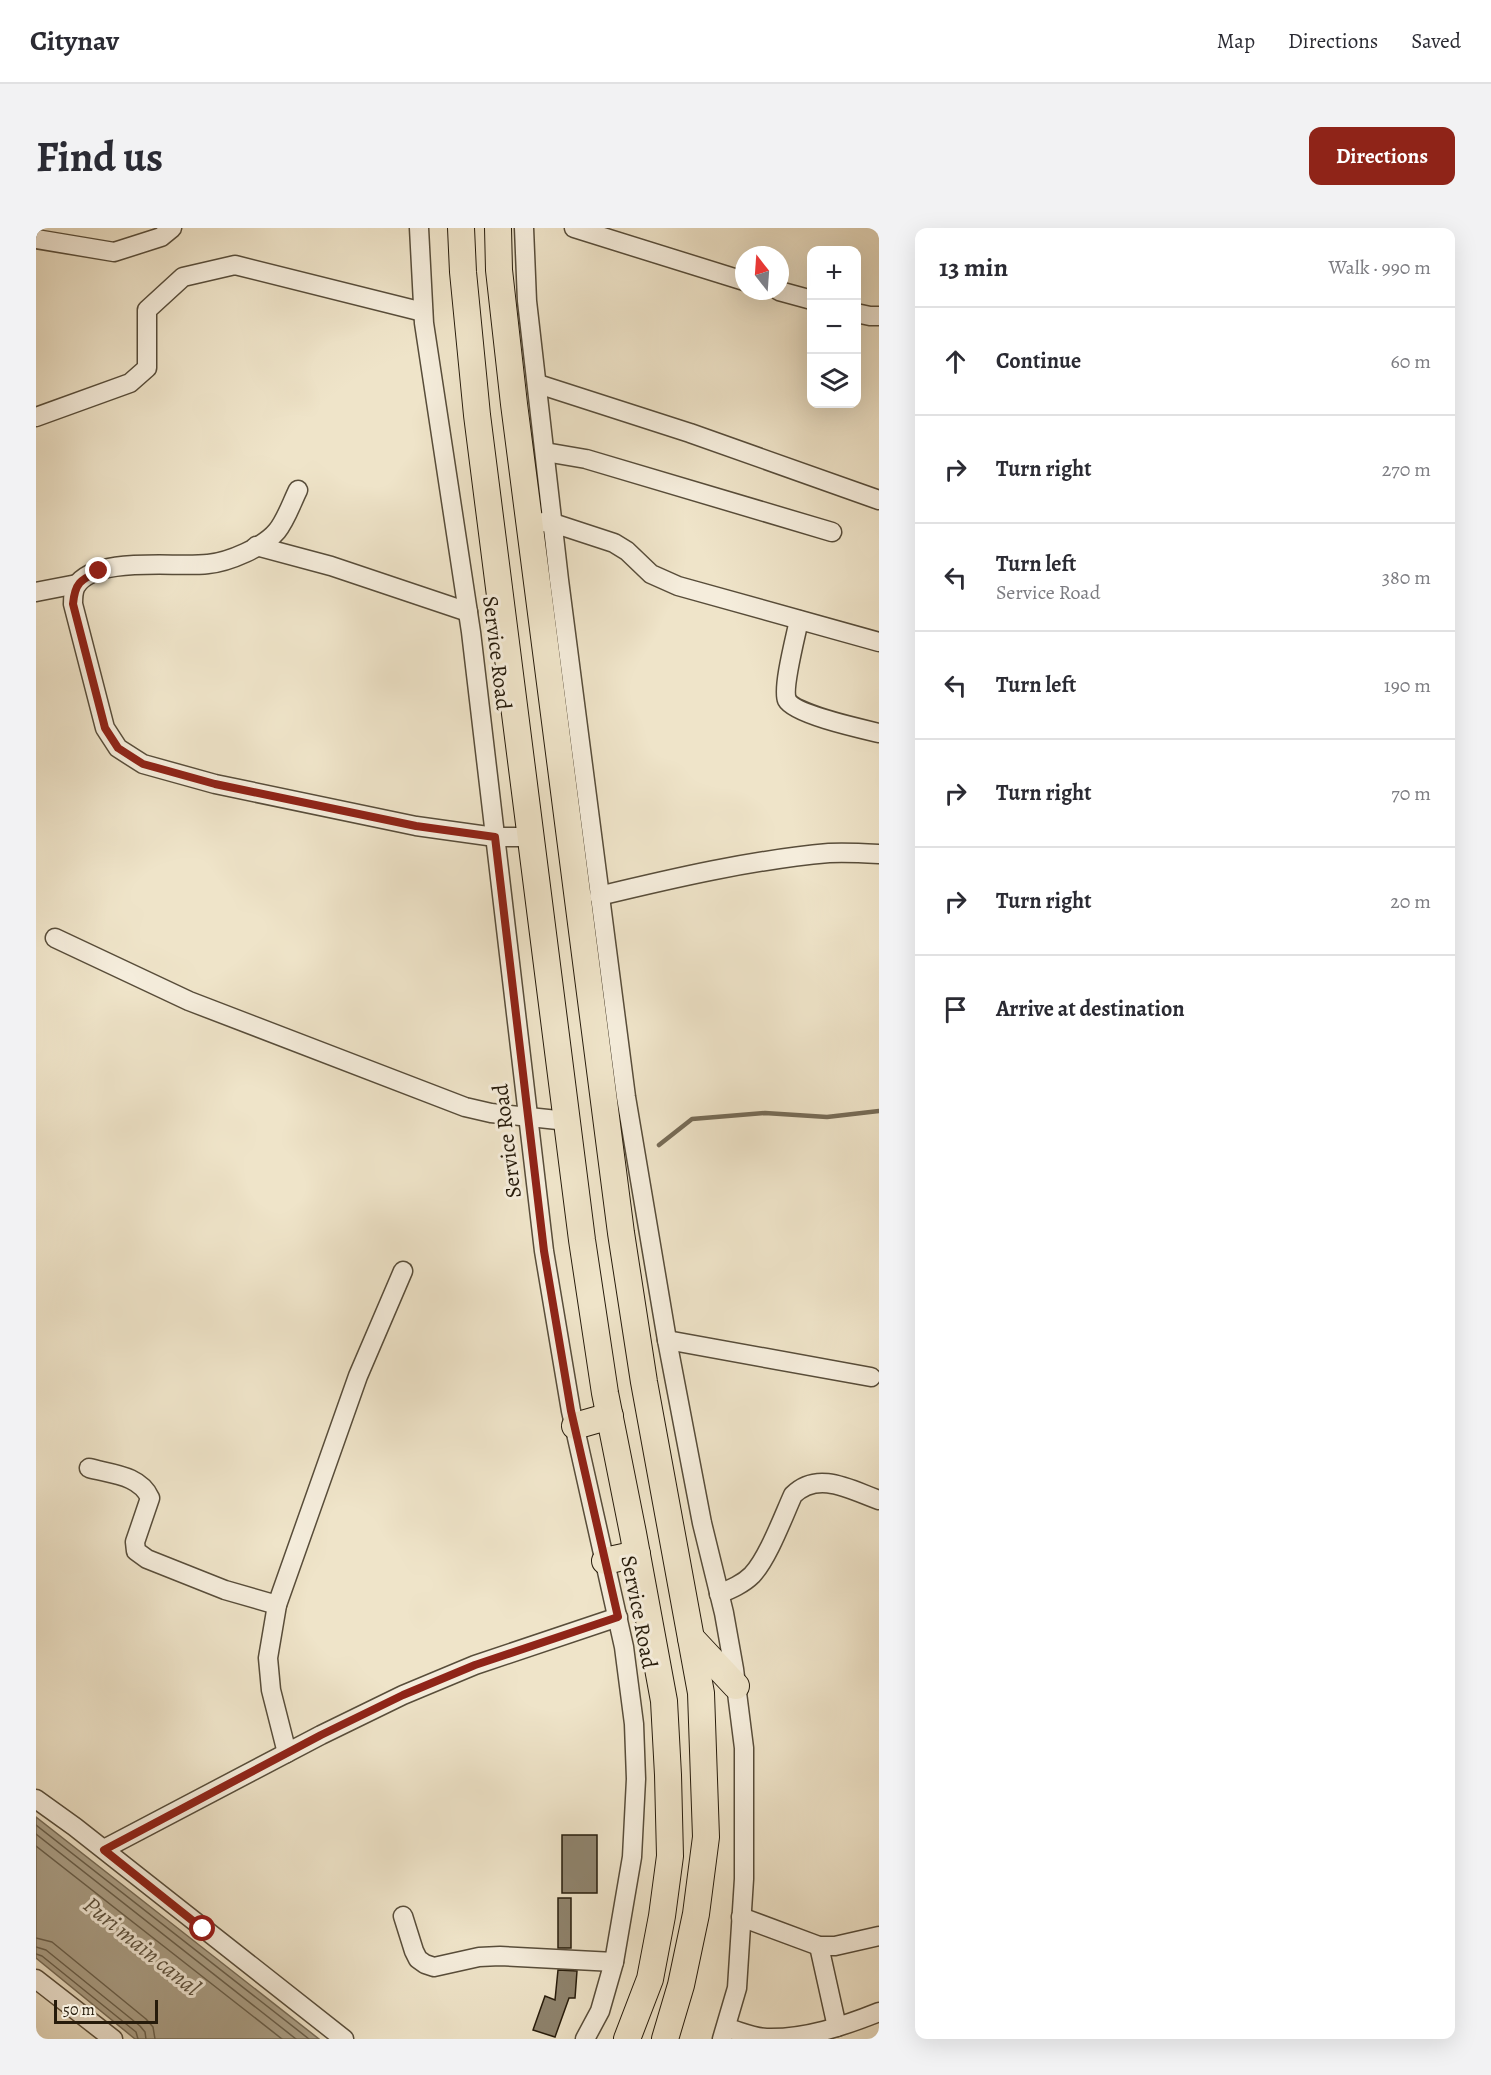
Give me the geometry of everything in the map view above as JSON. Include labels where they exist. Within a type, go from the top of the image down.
[{"type":"highway","points":[[461,228],[477,415],[582,1240],[610,1416],[664,1701],[669,1775],[670,1856],[650,1979],[627,2039]]},
{"type":"highway","points":[[498,228],[499,270],[541,522],[580,833],[621,1233],[644,1382],[701,1693],[706,1837],[696,1914],[684,1975],[665,2039]]},
{"type":"highway","points":[[575,1426],[610,1416]]},
{"type":"highway","points":[[605,1561],[637,1554]]},
{"type":"highway","points":[[691,1638],[736,1686]]},
{"type":"street","points":[[36,239],[114,252],[161,237],[172,228]]},
{"type":"street","name":"Service Road","points":[[419,228],[423,312],[468,612],[544,1251],[575,1426],[624,1647],[634,1724],[636,1779],[632,1857],[614,1962],[600,2011],[585,2039]]},
{"type":"street","points":[[524,228],[527,301],[545,452],[541,522],[614,543],[627,551],[651,573],[678,586],[879,642]]},
{"type":"street","points":[[574,228],[735,278]]},
{"type":"street","points":[[36,417],[130,383],[147,368],[147,310],[183,277],[236,265],[423,312]]},
{"type":"street","points":[[789,294],[807,299]]},
{"type":"street","points":[[861,313],[879,316]]},
{"type":"street","points":[[538,384],[690,433],[879,500]]},
{"type":"street","points":[[545,452],[586,459],[832,532]]},
{"type":"street","points":[[36,592],[77,584],[99,571],[114,567],[206,565],[229,559],[256,546],[278,530],[298,490]]},
{"type":"street","points":[[256,546],[331,566],[468,612]]},
{"type":"street","points":[[77,584],[73,604],[105,728],[118,748],[143,764],[215,784],[405,824],[495,837],[530,837]]},
{"type":"street","points":[[799,620],[787,683],[788,701],[792,706],[809,714],[879,734]]},
{"type":"street","points":[[580,833],[599,896],[626,1097],[667,1340],[702,1523],[719,1594],[736,1686],[744,1748],[744,1879],[737,1988],[724,2033],[771,2039],[803,2036],[879,2012]]},
{"type":"street","points":[[599,896],[689,874],[771,861],[831,853],[879,854]]},
{"type":"street","points":[[55,938],[189,1001],[465,1107],[491,1113],[567,1120]]},
{"type":"street","points":[[287,1753],[271,1690],[268,1658],[277,1605],[358,1376],[403,1271]]},
{"type":"street","points":[[667,1340],[871,1377]]},
{"type":"street","points":[[89,1468],[135,1480],[146,1489],[150,1498],[135,1542],[136,1551],[147,1559],[225,1590],[277,1605]]},
{"type":"street","points":[[719,1594],[742,1583],[753,1574],[764,1558],[794,1495],[800,1489],[819,1482],[839,1486],[879,1500]]},
{"type":"street","points":[[104,1850],[287,1753],[413,1691],[475,1665],[618,1617]]},
{"type":"street","points":[[36,1799],[344,2039]]},
{"type":"street","points":[[403,1916],[418,1959],[434,1967],[479,1957],[500,1956],[614,1962]]},
{"type":"street","points":[[741,1917],[819,1946],[835,1946],[879,1936]]},
{"type":"street","points":[[819,1946],[837,2027]]},
{"type":"street","points":[[36,1979],[113,2039]]},
{"type":"water","name":"Puri main canal","points":[[36,1817],[319,2039],[135,2039],[36,1958]]},
{"type":"building","points":[[562,1835],[597,1835],[597,1893],[562,1893]]},
{"type":"building","points":[[558,1898],[571,1898],[571,1948],[558,1948]]},
{"type":"building","points":[[558,1970],[577,1971],[575,1998],[569,1998],[555,2037],[533,2030],[545,1996],[555,2000]]},
{"type":"waterway","points":[[659,1145],[692,1119],[765,1113],[827,1117],[879,1111]]},
{"type":"route","points":[[99,571],[77,584],[73,604],[105,728],[118,748],[143,764],[215,784],[416,826],[495,837],[544,1251],[571,1411],[618,1617],[475,1665],[403,1695],[321,1735],[104,1850],[203,1929]]}]
